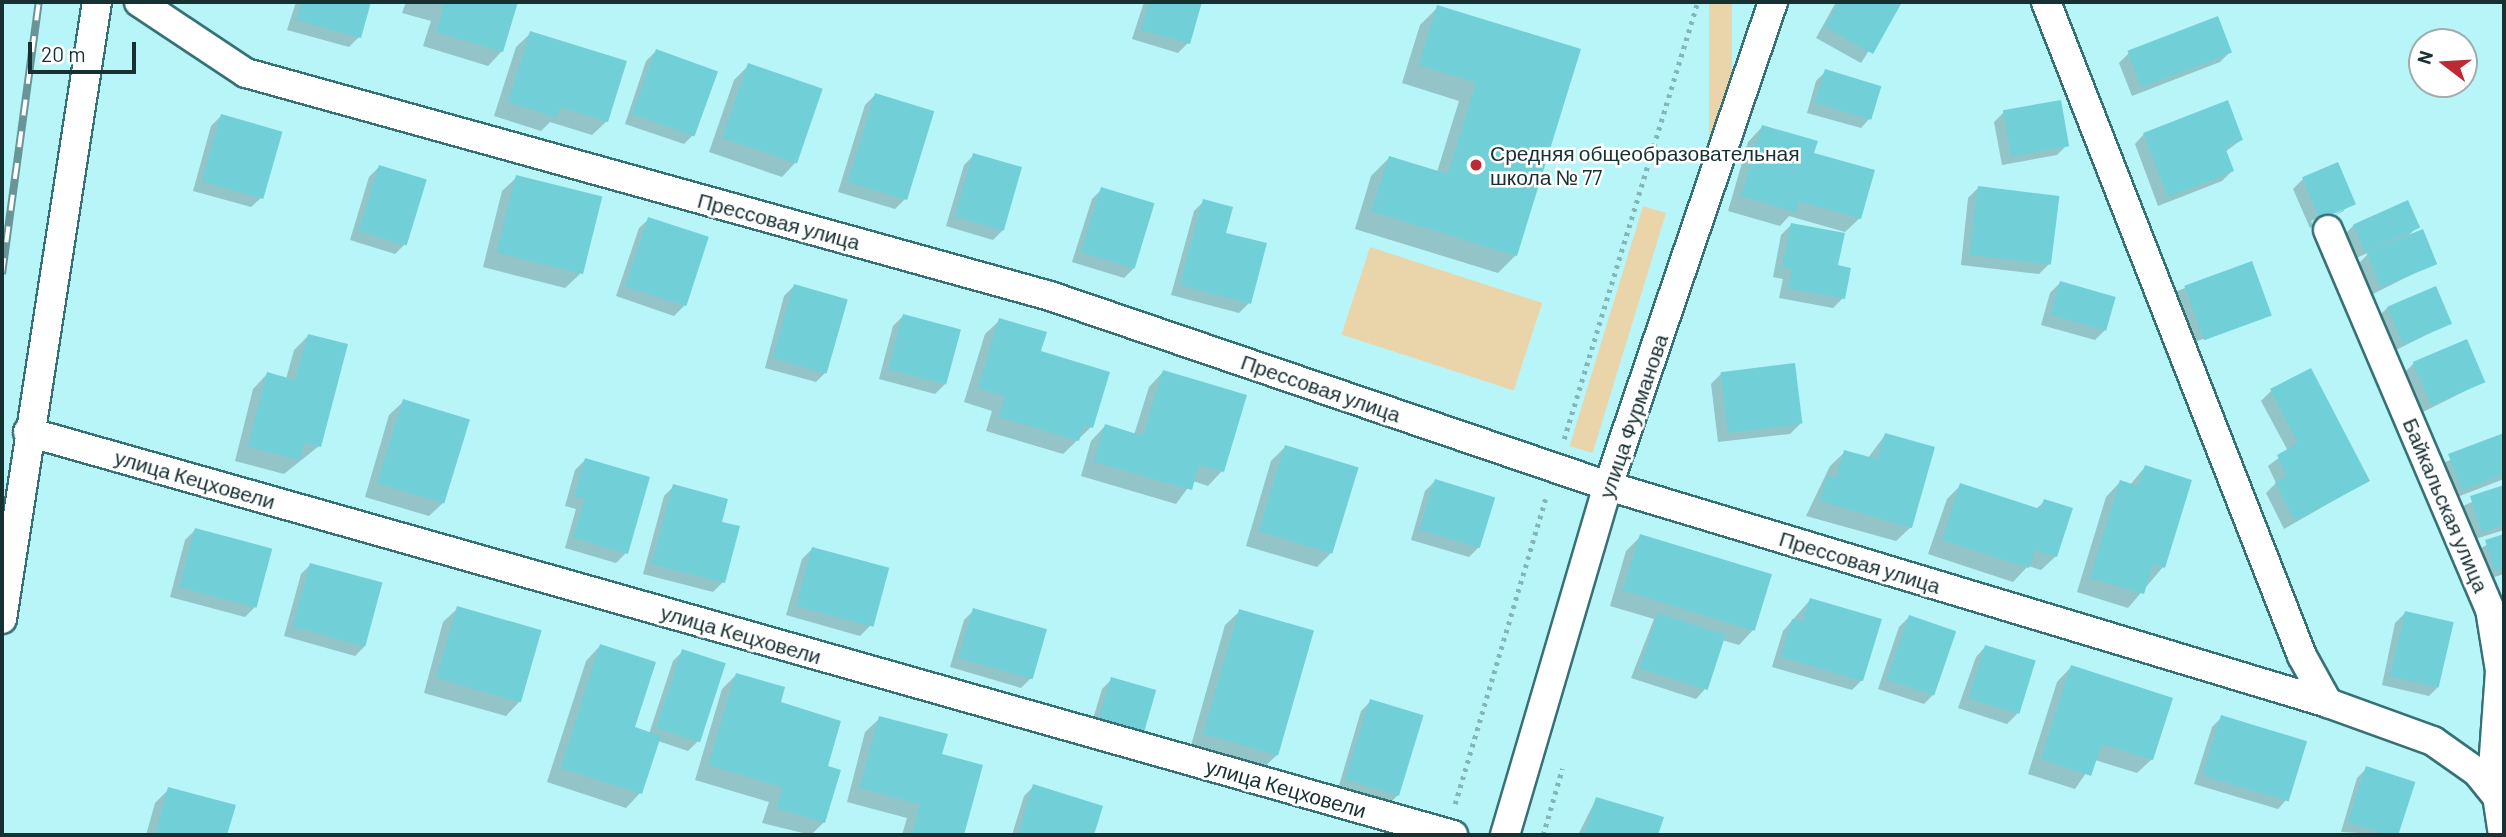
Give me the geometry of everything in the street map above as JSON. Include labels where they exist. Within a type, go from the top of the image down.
[{"type":"street","points":[[2,619],[28,432],[97,2]]},
{"type":"street","name":"Прессовая улица","points":[[139,2],[246,73],[1050,296],[1608,486],[2328,703],[2433,741],[2477,772],[2495,794]]},
{"type":"street","name":"улица Фурманова","points":[[1506,835],[1608,486],[1773,2]]},
{"type":"street","points":[[2046,2],[2302,656],[2328,703]]},
{"type":"street","name":"Байкальская улица","points":[[2328,230],[2490,609],[2500,671],[2495,794],[2503,835]]},
{"type":"street","name":"улица Кецховели","points":[[28,432],[1450,834]]},
{"type":"path","points":[[1450,834],[1555,468],[1698,2]]},
{"type":"shaded area","points":[[1709,2],[1732,2],[1732,171],[1709,171]]},
{"type":"shaded area","points":[[1643,206],[1666,213],[1593,453],[1570,446]]},
{"type":"shaded area","points":[[1370,247],[1542,303],[1514,390],[1342,334]]},
{"type":"building","points":[[302,2],[371,2],[361,38],[296,20]]},
{"type":"building","points":[[430,2],[518,2],[503,52],[436,32],[444,6]]},
{"type":"building","points":[[1149,2],[1202,2],[1190,44],[1141,30]]},
{"type":"building","points":[[1839,2],[1902,2],[1873,54],[1825,27]]},
{"type":"building","points":[[1437,5],[1581,49],[1517,256],[1371,211],[1389,156],[1448,174],[1476,83],[1419,65]]},
{"type":"building","points":[[2218,16],[2232,52],[2141,87],[2127,51]]},
{"type":"building","points":[[530,31],[627,61],[608,122],[560,107],[557,118],[508,102]]},
{"type":"building","points":[[656,49],[718,72],[694,136],[632,114]]},
{"type":"building","points":[[748,63],[823,89],[797,163],[722,138]]},
{"type":"building","points":[[1825,69],[1881,86],[1871,120],[1815,102]]},
{"type":"building","points":[[875,93],[934,111],[907,200],[848,182]]},
{"type":"building","points":[[2061,100],[2069,146],[2011,157],[2003,110]]},
{"type":"building","points":[[2228,100],[2243,140],[2225,147],[2234,171],[2168,197],[2143,133]]},
{"type":"building","points":[[221,114],[283,132],[263,199],[202,181]]},
{"type":"building","points":[[1762,125],[1818,141],[1814,153],[1875,170],[1861,219],[1799,201],[1796,212],[1741,196]]},
{"type":"building","points":[[973,153],[1022,167],[1004,231],[955,216]]},
{"type":"building","points":[[2338,162],[2356,204],[2320,220],[2302,177]]},
{"type":"building","points":[[379,165],[427,180],[407,246],[359,231]]},
{"type":"building","points":[[516,175],[602,197],[583,274],[497,253]]},
{"type":"building","points":[[1978,186],[2059,196],[2051,264],[1970,254]]},
{"type":"building","points":[[1101,187],[1155,203],[1135,268],[1081,252]]},
{"type":"building","points":[[1203,199],[1233,207],[1226,233],[1267,243],[1251,304],[1180,285]]},
{"type":"building","points":[[2408,200],[2420,227],[2365,252],[2353,224]]},
{"type":"building","points":[[648,217],[709,237],[686,306],[625,286]]},
{"type":"building","points":[[1791,223],[1845,233],[1838,265],[1851,268],[1845,299],[1788,288],[1792,269],[1782,267]]},
{"type":"building","points":[[2423,229],[2437,264],[2381,287],[2366,252]]},
{"type":"building","points":[[2252,261],[2272,316],[2204,340],[2184,286]]},
{"type":"building","points":[[2060,281],[2116,297],[2106,331],[2050,315]]},
{"type":"building","points":[[794,284],[848,299],[827,373],[773,358]]},
{"type":"building","points":[[2436,286],[2452,324],[2403,344],[2387,307]]},
{"type":"building","points":[[903,314],[961,330],[946,385],[888,369]]},
{"type":"building","points":[[999,318],[1047,332],[1041,351],[1110,372],[1093,428],[1084,425],[1079,441],[999,417],[1005,396],[978,388]]},
{"type":"building","points":[[308,334],[348,344],[321,447],[305,443],[300,460],[248,447],[267,372],[295,380]]},
{"type":"building","points":[[2467,339],[2485,382],[2431,405],[2413,362]]},
{"type":"building","points":[[1795,363],[1802,424],[1728,433],[1721,372]]},
{"type":"building","points":[[2311,368],[2370,481],[2295,521],[2275,482],[2287,476],[2277,455],[2298,443],[2270,389]]},
{"type":"building","points":[[1163,370],[1247,395],[1224,472],[1199,465],[1192,490],[1094,462],[1105,424],[1143,436]]},
{"type":"building","points":[[403,399],[470,419],[444,504],[377,483]]},
{"type":"building","points":[[1885,433],[1935,447],[1912,528],[1820,501],[1827,476],[1836,479],[1844,450],[1877,459]]},
{"type":"building","points":[[2504,433],[2504,474],[2462,490],[2448,454]]},
{"type":"building","points":[[1285,445],[1359,468],[1332,554],[1259,531]]},
{"type":"building","points":[[585,458],[650,477],[628,554],[573,538],[585,499],[574,496]]},
{"type":"building","points":[[2145,465],[2192,480],[2165,568],[2153,564],[2144,594],[2090,578],[2120,480],[2138,486]]},
{"type":"building","points":[[1435,479],[1495,497],[1480,548],[1420,530]]},
{"type":"building","points":[[1960,483],[2040,509],[2044,499],[2073,508],[2057,557],[2035,550],[2029,568],[1942,540]]},
{"type":"building","points":[[673,484],[728,499],[722,522],[740,526],[725,583],[652,564]]},
{"type":"building","points":[[2504,485],[2504,524],[2482,532],[2470,496]]},
{"type":"building","points":[[195,528],[272,549],[256,608],[179,587]]},
{"type":"building","points":[[1640,534],[1772,574],[1755,631],[1623,590]]},
{"type":"building","points":[[2504,534],[2504,568],[2495,571],[2485,540]]},
{"type":"building","points":[[812,547],[889,568],[873,627],[796,606]]},
{"type":"building","points":[[310,563],[382,582],[365,646],[293,627]]},
{"type":"building","points":[[1810,598],[1882,619],[1863,681],[1781,657],[1792,619],[1802,622]]},
{"type":"building","points":[[457,606],[542,630],[521,702],[436,678]]},
{"type":"building","points":[[973,608],[1047,629],[1033,679],[959,658]]},
{"type":"building","points":[[1239,609],[1314,630],[1278,755],[1203,734]]},
{"type":"building","points":[[2405,611],[2454,622],[2439,688],[2390,676]]},
{"type":"building","points":[[1658,613],[1726,635],[1708,690],[1640,668]]},
{"type":"building","points":[[1909,615],[1956,631],[1934,696],[1887,679]]},
{"type":"building","points":[[600,644],[656,662],[635,727],[661,736],[642,794],[561,768]]},
{"type":"building","points":[[1985,645],[2036,660],[2019,714],[1969,699]]},
{"type":"building","points":[[682,649],[726,663],[700,742],[656,728]]},
{"type":"building","points":[[2071,665],[2173,698],[2153,760],[2102,744],[2091,776],[2041,759]]},
{"type":"building","points":[[736,673],[785,687],[781,702],[841,721],[828,766],[841,770],[825,823],[776,808],[782,787],[708,765]]},
{"type":"building","points":[[1111,677],[1156,690],[1144,732],[1099,719]]},
{"type":"building","points":[[1370,699],[1424,715],[1399,796],[1345,779]]},
{"type":"building","points":[[2221,715],[2307,741],[2289,802],[2203,775]]},
{"type":"building","points":[[879,716],[948,734],[942,754],[983,765],[964,835],[912,834],[920,804],[860,788]]},
{"type":"building","points":[[2366,766],[2415,782],[2398,835],[2387,835],[2348,822]]},
{"type":"building","points":[[1033,784],[1103,806],[1094,835],[1018,835]]},
{"type":"building","points":[[168,787],[236,805],[227,835],[155,835]]},
{"type":"building","points":[[1596,797],[1664,817],[1658,835],[1584,835]]},
{"type":"railway","points":[[2,274],[39,2]]},
{"type":"place","name":"Средняя общеобразовательная школа № 77","points":[[1476,165]]}]
